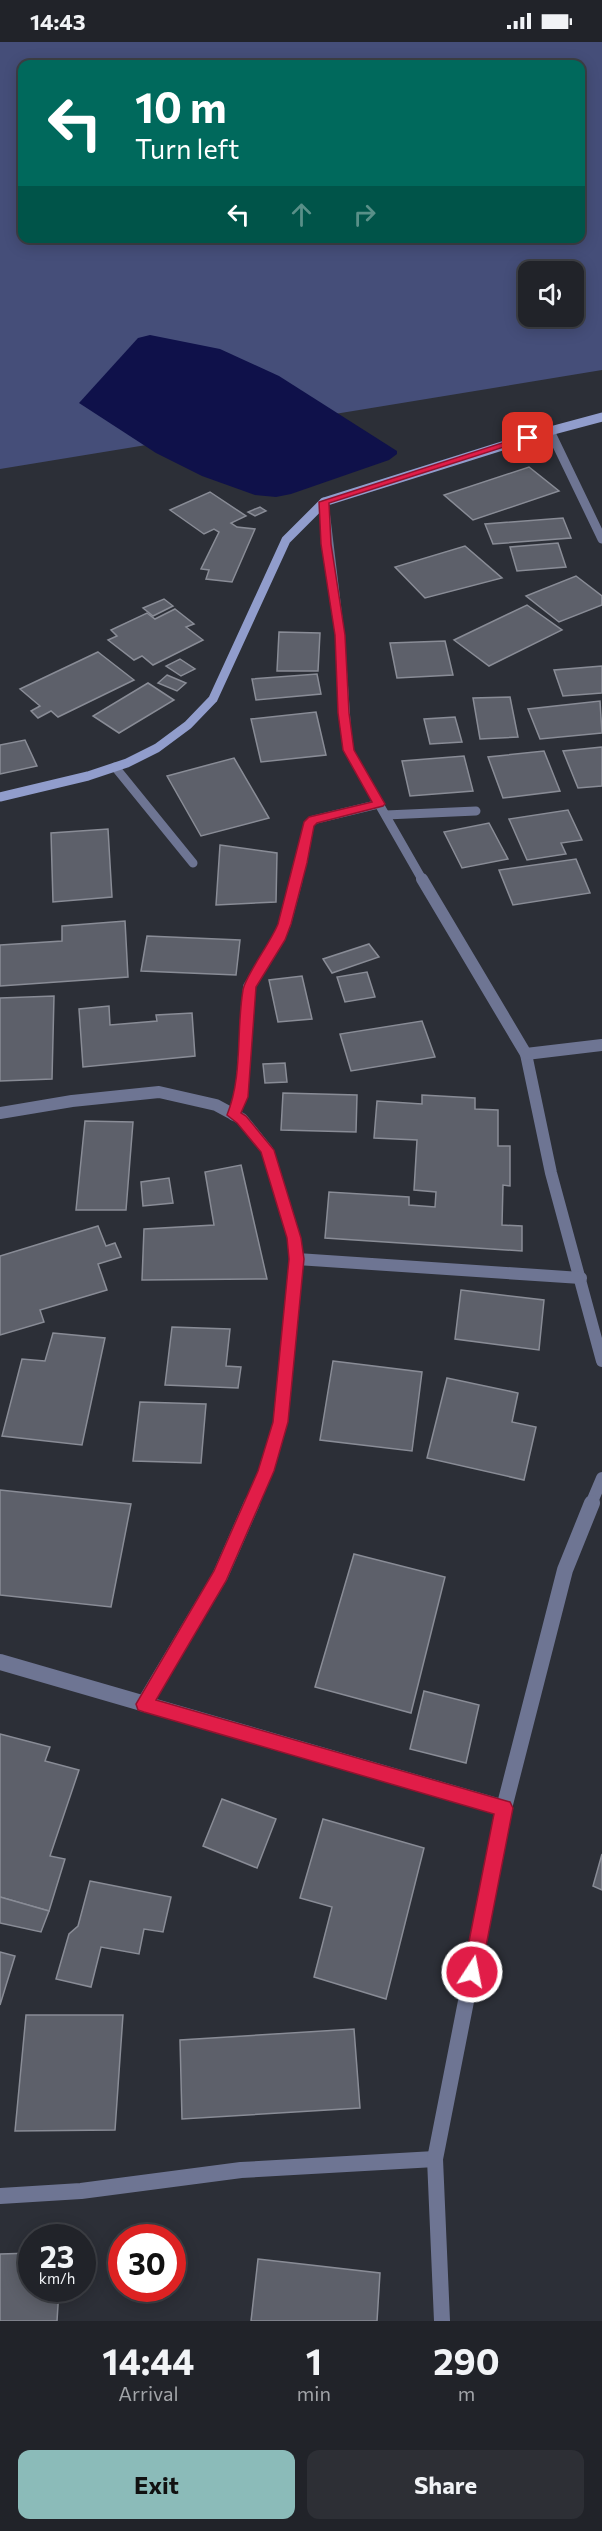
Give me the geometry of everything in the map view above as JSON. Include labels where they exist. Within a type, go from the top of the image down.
[{"type":"street","points":[[0,797],[78,779],[115,767],[157,748],[188,725],[213,699],[286,540],[324,502],[550,431],[602,417]]},
{"type":"street","points":[[550,431],[601,535]]},
{"type":"street","points":[[324,502],[326,544],[340,635],[348,750],[464,952],[526,1054],[551,1173],[602,1361]]},
{"type":"street","points":[[115,767],[193,863]]},
{"type":"street","points":[[234,1115],[241,1097],[249,987],[278,940],[285,924],[308,825],[313,820],[379,804]]},
{"type":"street","points":[[386,815],[476,810]]},
{"type":"street","points":[[526,1054],[602,1045]]},
{"type":"street","points":[[0,1113],[72,1101],[159,1092],[216,1105],[242,1119],[267,1150],[294,1238],[297,1259],[281,1422],[266,1471],[220,1576],[144,1704]]},
{"type":"street","points":[[297,1259],[581,1278]]},
{"type":"street","points":[[442,2321],[435,2160],[504,1808],[565,1570],[602,1478]]},
{"type":"street","points":[[0,1662],[504,1808]]},
{"type":"street","points":[[0,2196],[81,2191],[241,2170],[435,2160]]},
{"type":"shaded area","points":[[0,42],[602,42],[602,370],[0,469]]},
{"type":"shaded area","points":[[150,335],[220,349],[279,376],[397,451],[397,454],[389,460],[291,494],[276,497],[255,495],[202,476],[156,453],[79,403],[138,338]]},
{"type":"building","points":[[529,467],[559,491],[473,520],[444,495]]},
{"type":"building","points":[[210,492],[246,516],[231,523],[237,527],[255,529],[232,582],[206,579],[209,570],[201,569],[219,532],[214,529],[204,534],[170,510]]},
{"type":"building","points":[[260,507],[266,511],[255,516],[248,512]]},
{"type":"building","points":[[563,518],[571,538],[493,544],[485,524]]},
{"type":"building","points":[[558,543],[566,567],[517,571],[510,547]]},
{"type":"building","points":[[465,546],[502,578],[425,598],[395,567]]},
{"type":"building","points":[[576,576],[602,596],[602,605],[559,622],[526,596]]},
{"type":"building","points":[[164,599],[173,606],[153,616],[143,608]]},
{"type":"building","points":[[527,605],[562,630],[489,666],[454,640]]},
{"type":"building","points":[[175,609],[194,624],[186,627],[203,640],[153,665],[142,656],[134,660],[108,640],[117,636],[111,630],[147,613],[155,619]]},
{"type":"building","points":[[279,632],[320,633],[318,671],[277,671]]},
{"type":"building","points":[[445,641],[453,675],[397,678],[390,643]]},
{"type":"building","points":[[98,652],[134,680],[58,717],[51,711],[38,718],[31,711],[40,706],[20,689]]},
{"type":"building","points":[[180,659],[195,669],[181,676],[166,666]]},
{"type":"building","points":[[602,666],[602,693],[563,696],[554,670]]},
{"type":"building","points":[[317,674],[321,694],[256,700],[252,679]]},
{"type":"building","points":[[167,675],[186,683],[177,691],[158,683]]},
{"type":"building","points":[[148,683],[174,700],[119,733],[93,716]]},
{"type":"building","points":[[510,697],[518,737],[480,739],[473,698]]},
{"type":"building","points":[[600,701],[602,733],[540,739],[528,709]]},
{"type":"building","points":[[316,712],[326,755],[261,762],[251,719]]},
{"type":"building","points":[[455,717],[462,742],[430,744],[424,719]]},
{"type":"building","points":[[25,740],[37,766],[0,774],[0,745]]},
{"type":"building","points":[[602,747],[602,786],[578,788],[563,751]]},
{"type":"building","points":[[544,751],[560,791],[503,798],[488,757]]},
{"type":"building","points":[[464,756],[473,791],[410,796],[402,761]]},
{"type":"building","points":[[234,758],[269,818],[201,836],[167,776]]},
{"type":"building","points":[[568,810],[582,840],[561,843],[566,854],[527,860],[509,819]]},
{"type":"building","points":[[489,823],[508,859],[462,868],[444,832]]},
{"type":"building","points":[[108,829],[112,897],[53,902],[51,833]]},
{"type":"building","points":[[220,845],[277,853],[276,902],[216,905]]},
{"type":"building","points":[[576,859],[590,893],[513,905],[499,870]]},
{"type":"building","points":[[125,921],[128,977],[0,986],[0,945],[62,941],[62,926]]},
{"type":"building","points":[[147,936],[240,940],[236,975],[141,971]]},
{"type":"building","points":[[369,944],[379,957],[332,973],[323,959]]},
{"type":"building","points":[[367,972],[375,997],[345,1002],[337,977]]},
{"type":"building","points":[[302,976],[312,1019],[278,1022],[269,980]]},
{"type":"building","points":[[54,996],[52,1079],[0,1081],[0,998]]},
{"type":"building","points":[[109,1006],[110,1025],[157,1021],[156,1015],[192,1013],[195,1056],[83,1067],[79,1009]]},
{"type":"building","points":[[422,1021],[435,1057],[351,1071],[340,1034]]},
{"type":"building","points":[[285,1063],[287,1082],[265,1083],[263,1064]]},
{"type":"building","points":[[283,1093],[357,1095],[356,1132],[281,1130]]},
{"type":"building","points":[[422,1095],[475,1098],[475,1109],[498,1110],[498,1146],[510,1146],[510,1186],[503,1185],[502,1225],[522,1226],[522,1251],[325,1238],[329,1192],[409,1197],[409,1205],[435,1207],[436,1192],[414,1190],[417,1140],[374,1138],[377,1101],[422,1104]]},
{"type":"building","points":[[85,1121],[133,1122],[126,1210],[76,1210]]},
{"type":"building","points":[[241,1165],[267,1279],[142,1280],[144,1229],[214,1225],[205,1172]]},
{"type":"building","points":[[169,1178],[173,1203],[143,1206],[141,1182]]},
{"type":"building","points":[[98,1226],[106,1246],[115,1243],[121,1257],[98,1264],[107,1290],[40,1310],[44,1322],[0,1335],[0,1256]]},
{"type":"building","points":[[461,1290],[544,1300],[539,1350],[455,1339]]},
{"type":"building","points":[[172,1327],[230,1329],[226,1366],[241,1367],[238,1388],[165,1385]]},
{"type":"building","points":[[53,1333],[105,1338],[82,1445],[2,1436],[22,1359],[45,1361]]},
{"type":"building","points":[[333,1361],[422,1372],[412,1451],[320,1440]]},
{"type":"building","points":[[447,1378],[518,1393],[512,1422],[536,1427],[524,1480],[427,1458]]},
{"type":"building","points":[[140,1402],[206,1404],[201,1463],[133,1461]]},
{"type":"building","points":[[0,1490],[131,1504],[111,1607],[0,1595]]},
{"type":"building","points":[[354,1554],[445,1577],[411,1713],[315,1687]]},
{"type":"building","points":[[424,1691],[479,1705],[466,1763],[410,1749]]},
{"type":"building","points":[[0,1734],[50,1747],[45,1761],[79,1770],[50,1856],[65,1859],[49,1911],[0,1897]]},
{"type":"building","points":[[222,1799],[276,1819],[257,1868],[203,1846]]},
{"type":"building","points":[[323,1819],[424,1848],[386,1999],[314,1977],[332,1907],[300,1898]]},
{"type":"building","points":[[602,1854],[602,1890],[593,1886]]},
{"type":"building","points":[[90,1881],[171,1897],[163,1932],[144,1929],[139,1954],[101,1947],[91,1987],[56,1979],[69,1934],[78,1926]]},
{"type":"building","points":[[0,1897],[49,1911],[41,1932],[0,1923]]},
{"type":"building","points":[[0,1952],[15,1956],[0,2005]]},
{"type":"building","points":[[26,2015],[123,2015],[115,2130],[15,2131]]},
{"type":"building","points":[[354,2029],[360,2108],[182,2119],[180,2040]]},
{"type":"building","points":[[18,2253],[18,2302],[58,2302],[57,2321],[0,2321],[0,2254]]},
{"type":"building","points":[[258,2259],[380,2273],[377,2321],[251,2321]]},
{"type":"route","points":[[472,1972],[504,1808],[144,1704],[220,1576],[266,1471],[281,1422],[297,1259],[294,1238],[267,1150],[242,1119],[234,1115],[241,1097],[249,987],[278,940],[285,924],[308,825],[313,820],[379,804],[348,750],[340,635],[326,544],[324,502],[528,438]]}]
